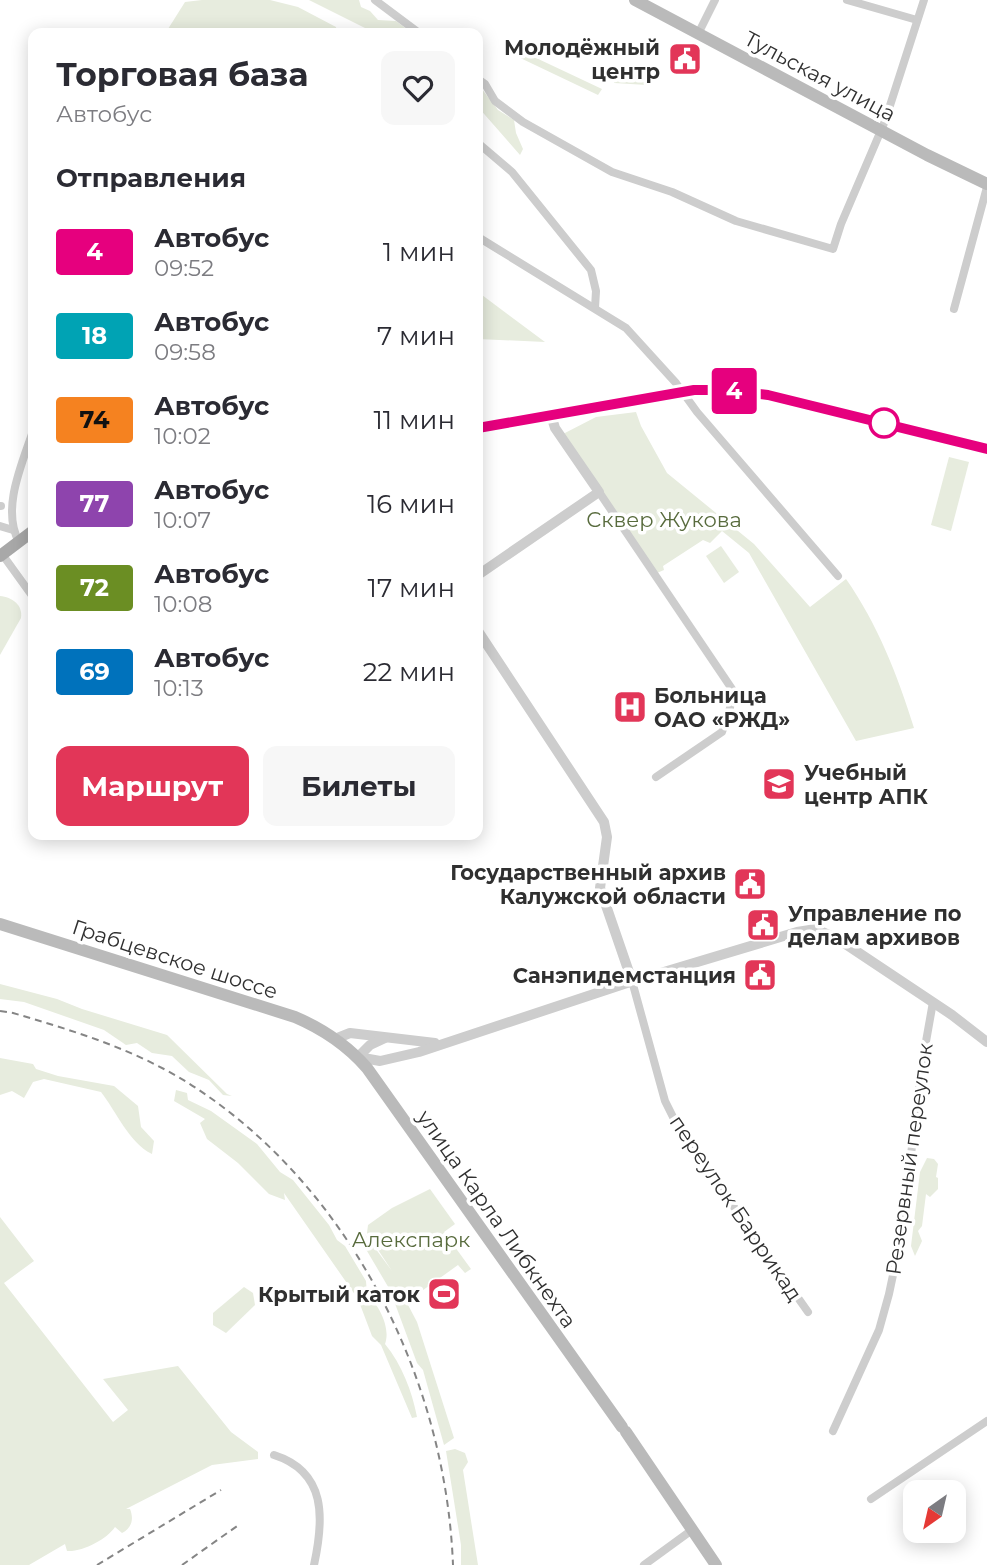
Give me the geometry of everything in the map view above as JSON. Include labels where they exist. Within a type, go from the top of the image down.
[{"type":"main road","name":"Тульская улица","points":[[635,0],[987,186]]},
{"type":"main road","points":[[483,427],[683,392],[725,390],[768,395],[987,449]]},
{"type":"main road","points":[[1,555],[16,536],[28,532]]},
{"type":"main road","name":"Грабцевское шоссе","points":[[0,924],[295,1017],[335,1039]]},
{"type":"main road","name":"улица Карла Либкнехта","points":[[335,1039],[358,1057],[374,1079],[624,1430],[716,1565]]},
{"type":"street","points":[[375,0],[412,28]]},
{"type":"street","points":[[698,34],[715,0]]},
{"type":"street","points":[[848,0],[917,20]]},
{"type":"street","points":[[483,83],[495,101],[523,122],[612,172],[672,192],[744,224],[833,249],[881,131],[924,0]]},
{"type":"street","points":[[483,147],[512,172],[591,270],[596,291],[595,308]]},
{"type":"street","points":[[954,309],[987,186]]},
{"type":"street","points":[[483,240],[626,328],[838,576]]},
{"type":"street","points":[[551,415],[555,428],[732,689],[730,708],[722,732],[656,777]]},
{"type":"street","points":[[16,536],[12,506],[28,449]]},
{"type":"street","points":[[483,572],[599,492]]},
{"type":"street","points":[[0,506],[12,506]]},
{"type":"street","points":[[0,526],[16,536]]},
{"type":"street","points":[[1,555],[28,590]]},
{"type":"street","points":[[483,639],[604,822],[607,837],[600,888],[632,981]]},
{"type":"street","points":[[358,1057],[385,1060],[397,1057],[632,981],[797,932],[816,929],[838,939],[933,1002],[987,1042]]},
{"type":"street","name":"переулок Баррикад","points":[[632,981],[665,1101],[679,1129],[808,1312]]},
{"type":"street","name":"Резервный переулок","points":[[833,1431],[879,1330],[889,1294],[901,1237],[922,1064],[933,1002]]},
{"type":"street","points":[[335,1039],[350,1032],[439,1044]]},
{"type":"street","points":[[391,1039],[400,1048],[397,1057]]},
{"type":"street","points":[[358,1057],[370,1045],[391,1039]]},
{"type":"street","points":[[374,1079],[385,1060]]},
{"type":"street","points":[[872,1499],[987,1421]]},
{"type":"street","points":[[274,1455],[291,1460],[302,1468],[311,1480],[321,1517],[314,1565]]},
{"type":"street","points":[[645,1565],[692,1530]]},
{"type":"green space","points":[[270,0],[298,7],[336,28],[169,28],[185,2]]},
{"type":"green space","points":[[309,0],[359,0],[361,7],[370,11],[378,20],[396,21],[405,28],[365,28]]},
{"type":"green space","points":[[515,48],[602,89],[598,95],[514,55]]},
{"type":"green space","points":[[611,65],[634,68],[654,80],[647,85],[614,83]]},
{"type":"green space","points":[[483,90],[498,110],[514,120],[523,149],[520,155],[483,113]]},
{"type":"green space","points":[[483,296],[545,342],[483,339]]},
{"type":"green space","name":"Сквер Жукова","points":[[636,412],[667,473],[754,544],[810,607],[846,579],[886,650],[914,728],[856,741],[749,553],[722,531],[710,543],[703,540],[663,566],[664,570],[657,573],[563,434],[596,417]]},
{"type":"green space","points":[[949,457],[969,462],[951,531],[931,525]]},
{"type":"green space","points":[[721,546],[739,572],[724,583],[706,556]]},
{"type":"green space","points":[[0,596],[16,602],[21,618],[0,655]]},
{"type":"green space","points":[[0,984],[57,999],[167,1035],[232,1096],[223,1095],[209,1080],[189,1072],[172,1056],[152,1053],[137,1043],[126,1045],[104,1030],[24,1002],[0,999]]},
{"type":"green space","points":[[0,1058],[33,1064],[36,1069],[58,1076],[114,1086],[138,1106],[141,1127],[154,1141],[152,1154],[130,1135],[101,1092],[44,1079],[33,1082],[24,1098],[12,1091],[0,1095]]},
{"type":"green space","points":[[176,1090],[187,1093],[188,1100],[211,1111],[257,1144],[280,1172],[293,1180],[329,1225],[337,1240],[345,1246],[366,1281],[367,1294],[383,1317],[385,1344],[405,1379],[417,1417],[412,1418],[381,1345],[372,1336],[358,1299],[284,1193],[285,1200],[269,1194],[238,1163],[207,1139],[200,1123],[205,1119],[174,1101]]},
{"type":"green space","points":[[927,1158],[934,1159],[938,1164],[938,1189],[930,1197],[926,1194],[922,1226],[918,1231],[922,1241],[915,1256],[911,1246],[920,1172]]},
{"type":"green space","name":"Алекспарк","points":[[430,1189],[455,1224],[444,1232],[471,1269],[465,1273],[458,1265],[412,1298],[398,1286],[417,1322],[454,1438],[444,1445],[423,1370],[417,1363],[390,1290],[357,1234],[359,1231],[364,1233],[392,1271],[367,1233],[368,1225],[392,1208]]},
{"type":"green space","points":[[0,1217],[34,1261],[4,1283],[113,1422],[128,1410],[103,1379],[178,1366],[231,1432],[258,1452],[258,1459],[212,1465],[126,1509],[130,1509],[132,1520],[128,1529],[122,1533],[115,1527],[101,1540],[87,1547],[67,1551],[65,1544],[29,1565],[0,1565]]},
{"type":"green space","points":[[244,1287],[253,1293],[255,1305],[226,1333],[213,1325],[213,1313]]},
{"type":"green space","points":[[455,1449],[465,1453],[468,1462],[463,1470],[478,1565],[461,1565],[461,1545],[446,1451]]},
{"type":"railway","points":[[0,1011],[37,1020],[109,1044],[178,1077],[254,1132],[303,1182],[345,1237],[381,1298],[410,1361],[432,1428],[446,1496],[453,1565]]},
{"type":"railway","points":[[97,1565],[221,1490]]},
{"type":"railway","points":[[182,1565],[240,1524]]},
{"type":"bus line","name":"4","points":[[483,427],[694,390],[725,390],[768,395],[987,449]]},
{"type":"place","name":"Молодёжный центр","points":[[685,59]]},
{"type":"place","name":"Больница ОАО «РЖД»","points":[[630,707]]},
{"type":"place","name":"Учебный центр АПК","points":[[779,784]]},
{"type":"place","name":"Государственный архив Калужской области","points":[[750,884]]},
{"type":"place","name":"Управление по делам архивов","points":[[763,925]]},
{"type":"place","name":"Санэпидемстанция","points":[[760,975]]},
{"type":"place","name":"Крытый каток","points":[[444,1294]]}]
